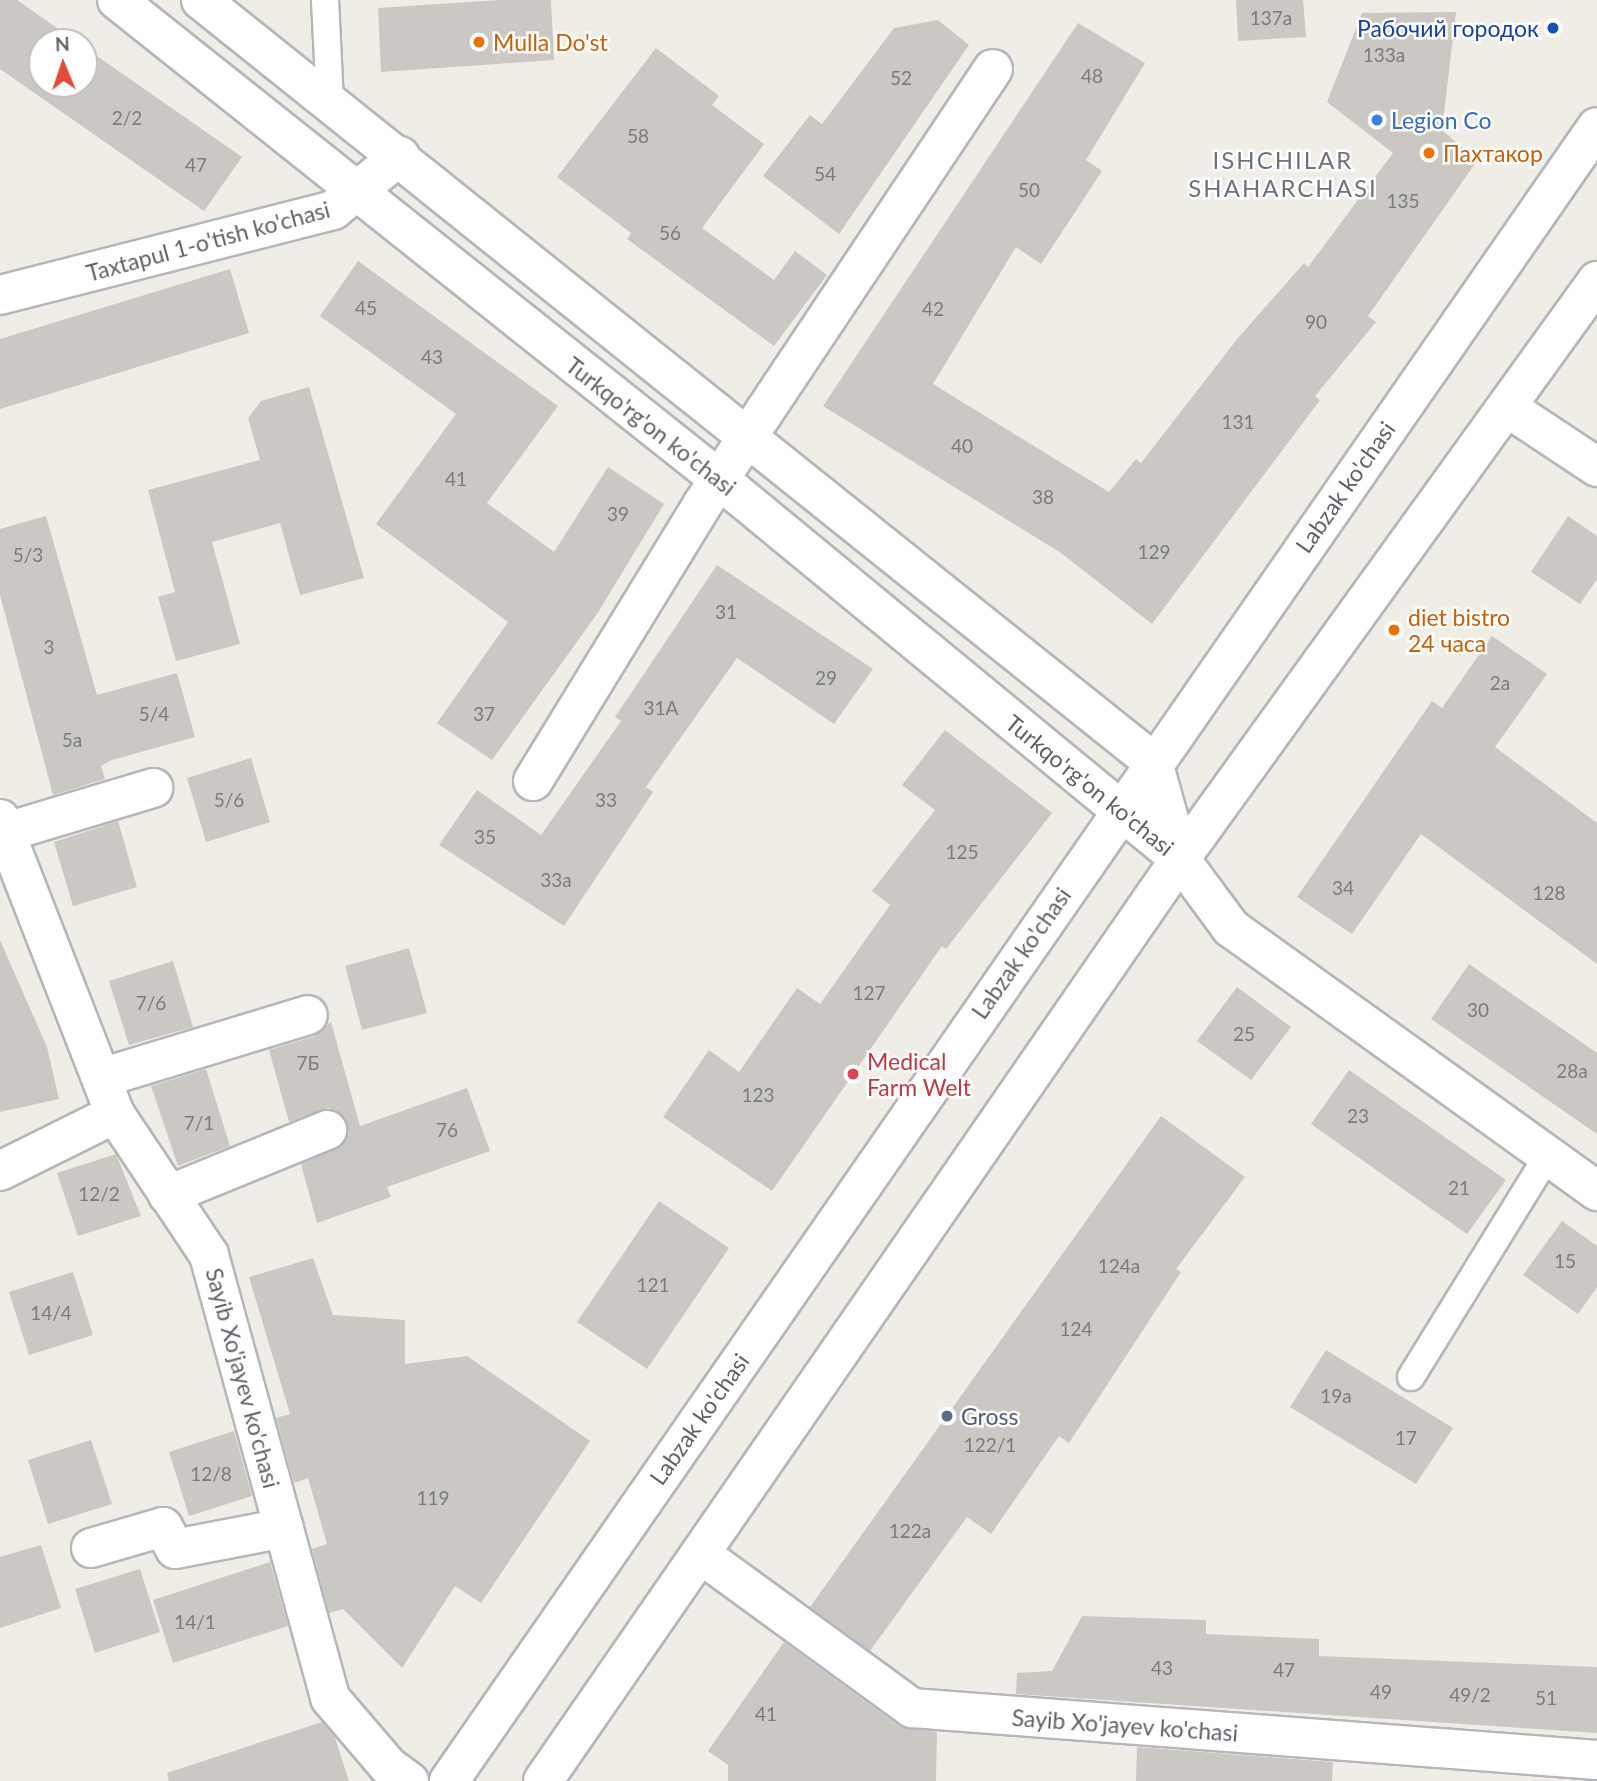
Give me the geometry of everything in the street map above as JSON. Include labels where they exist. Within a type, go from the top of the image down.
[{"type":"street","name":"Turkqo'rg'on ko'chasi","points":[[117,0],[720,481],[1180,859],[1231,928],[1597,1191]]},
{"type":"street","points":[[201,0],[400,156],[746,438],[1153,762]]},
{"type":"street","points":[[533,781],[746,438],[993,68]]},
{"type":"street","name":"Labzak ko'chasi","points":[[449,1781],[1153,762],[1597,127]]},
{"type":"street","name":"Taxtapul 1-o'tish ko'chasi","points":[[0,295],[333,210],[359,195],[400,156]]},
{"type":"street","points":[[543,1781],[702,1555],[1180,859],[1508,408],[1597,281]]},
{"type":"street","points":[[1508,408],[1597,467]]},
{"type":"street","name":"Turkqo'rg'on ko'chasi","points":[[1153,762],[1180,859]]},
{"type":"street","points":[[1,826],[153,788]]},
{"type":"street","name":"Sayib Xo'jayev ko'chasi","points":[[1,826],[115,1114],[209,1255],[330,1698],[388,1766],[409,1781]]},
{"type":"street","points":[[101,1078],[308,1015]]},
{"type":"street","points":[[0,1171],[115,1114]]},
{"type":"street","points":[[169,1195],[327,1130]]},
{"type":"street","points":[[91,1548],[163,1527],[175,1549],[284,1528]]},
{"type":"street","name":"Sayib Xo'jayev ko'chasi","points":[[702,1555],[912,1708],[1597,1760]]},
{"type":"lane","points":[[325,0],[330,103]]},
{"type":"lane","points":[[1411,1377],[1548,1155]]},
{"type":"building","points":[[0,0],[17,0],[57,28],[28,28],[28,88],[0,69]]},
{"type":"building","points":[[500,0],[551,0],[554,60],[381,72],[378,8]]},
{"type":"building","points":[[1236,0],[1303,0],[1306,37],[1238,41]]},
{"type":"building","points":[[1456,12],[1442,130],[1477,161],[1368,316],[1376,322],[1315,396],[1320,400],[1152,624],[1061,553],[823,406],[1078,23],[1145,63],[1086,160],[1102,171],[1041,264],[1016,247],[933,384],[1109,492],[1136,459],[1141,463],[1238,338],[1304,263],[1308,267],[1393,153],[1327,102],[1362,13]]},
{"type":"building","points":[[938,20],[969,45],[839,234],[763,176],[810,115],[822,124],[894,28]]},
{"type":"building","points":[[656,48],[719,96],[712,105],[764,144],[702,228],[774,280],[795,251],[827,275],[774,346],[627,239],[631,233],[557,177]]},
{"type":"building","points":[[98,57],[242,157],[204,211],[42,98],[98,98]]},
{"type":"building","points":[[358,261],[558,406],[487,503],[554,552],[608,467],[664,504],[597,614],[492,760],[437,723],[508,622],[376,524],[456,414],[320,316]]},
{"type":"building","points":[[230,269],[249,333],[0,409],[0,339]]},
{"type":"building","points":[[309,387],[364,578],[300,595],[280,523],[212,542],[240,644],[176,661],[158,597],[175,592],[148,490],[260,460],[248,418],[261,401]]},
{"type":"building","points":[[46,516],[97,695],[177,673],[195,737],[112,760],[101,766],[105,779],[53,795],[0,595],[0,529]]},
{"type":"building","points":[[1568,516],[1597,536],[1597,579],[1580,604],[1531,572]]},
{"type":"building","points":[[717,565],[873,669],[834,724],[737,658],[646,787],[653,792],[564,926],[439,845],[477,790],[541,835],[621,721],[615,717]]},
{"type":"building","points":[[1492,636],[1547,674],[1495,747],[1597,823],[1597,964],[1421,834],[1352,934],[1297,897],[1432,701],[1442,708]]},
{"type":"building","points":[[945,730],[1052,813],[946,949],[942,946],[772,1191],[663,1117],[709,1050],[739,1072],[797,988],[820,1004],[890,905],[872,891],[935,810],[902,785]]},
{"type":"building","points":[[251,758],[270,822],[206,842],[187,778]]},
{"type":"building","points":[[118,821],[137,887],[73,906],[54,842]]},
{"type":"building","points":[[0,940],[47,1047],[59,1099],[0,1112]]},
{"type":"building","points":[[409,948],[427,1013],[362,1030],[345,966]]},
{"type":"building","points":[[173,961],[193,1027],[129,1045],[109,981]]},
{"type":"building","points":[[1469,964],[1597,1053],[1597,1134],[1431,1019]]},
{"type":"building","points":[[1237,987],[1291,1027],[1251,1080],[1197,1041]]},
{"type":"building","points":[[331,1022],[360,1126],[467,1088],[490,1151],[387,1187],[391,1197],[317,1223],[301,1164],[344,1144],[347,1122],[329,1108],[289,1122],[269,1050],[315,1036]]},
{"type":"building","points":[[206,1069],[230,1146],[178,1166],[151,1086]]},
{"type":"building","points":[[1349,1070],[1506,1180],[1467,1234],[1311,1124]]},
{"type":"building","points":[[1161,1116],[1245,1177],[1176,1269],[1181,1272],[1069,1443],[1059,1436],[991,1534],[967,1517],[870,1651],[810,1607]]},
{"type":"building","points":[[116,1154],[141,1216],[78,1236],[57,1173]]},
{"type":"building","points":[[659,1201],[729,1248],[647,1369],[577,1322]]},
{"type":"building","points":[[1562,1221],[1597,1246],[1597,1287],[1578,1314],[1523,1275]]},
{"type":"building","points":[[313,1258],[333,1315],[405,1320],[405,1364],[467,1356],[590,1441],[481,1603],[455,1586],[402,1668],[343,1609],[329,1613],[312,1549],[327,1544],[308,1478],[294,1483],[276,1418],[290,1414],[249,1277]]},
{"type":"building","points":[[73,1272],[93,1335],[29,1355],[9,1292]]},
{"type":"building","points":[[1326,1350],[1453,1428],[1416,1484],[1290,1407]]},
{"type":"building","points":[[234,1431],[252,1496],[189,1516],[169,1452]]},
{"type":"building","points":[[91,1440],[112,1504],[48,1524],[28,1460]]},
{"type":"building","points":[[41,1545],[61,1608],[0,1628],[0,1557]]},
{"type":"building","points":[[270,1562],[288,1626],[173,1663],[153,1600]]},
{"type":"building","points":[[140,1569],[160,1632],[95,1653],[75,1589]]},
{"type":"building","points":[[1082,1616],[1206,1620],[1206,1634],[1319,1639],[1319,1656],[1597,1667],[1597,1733],[1016,1694],[1017,1673],[1052,1671]]},
{"type":"building","points":[[784,1642],[899,1726],[937,1732],[936,1781],[728,1781],[728,1765],[708,1751]]},
{"type":"building","points":[[322,1722],[335,1738],[349,1781],[169,1781],[167,1773]]},
{"type":"building","points":[[1137,1747],[1333,1762],[1332,1781],[1136,1781]]},
{"type":"place","name":"Рабочий городок","points":[[1553,28]]},
{"type":"place","name":"Mulla Do'st","points":[[479,42]]},
{"type":"place","name":"Legion Co","points":[[1377,120]]},
{"type":"place","name":"Пахтакор","points":[[1429,153]]},
{"type":"place","name":"diet bistro 24 часа","points":[[1394,630]]},
{"type":"place","name":"Medical Farm Welt","points":[[853,1074]]},
{"type":"place","name":"Gross","points":[[947,1416]]},
{"type":"district","name":"ISHCHILAR SHAHARCHASI","points":[[1283,174]]}]
